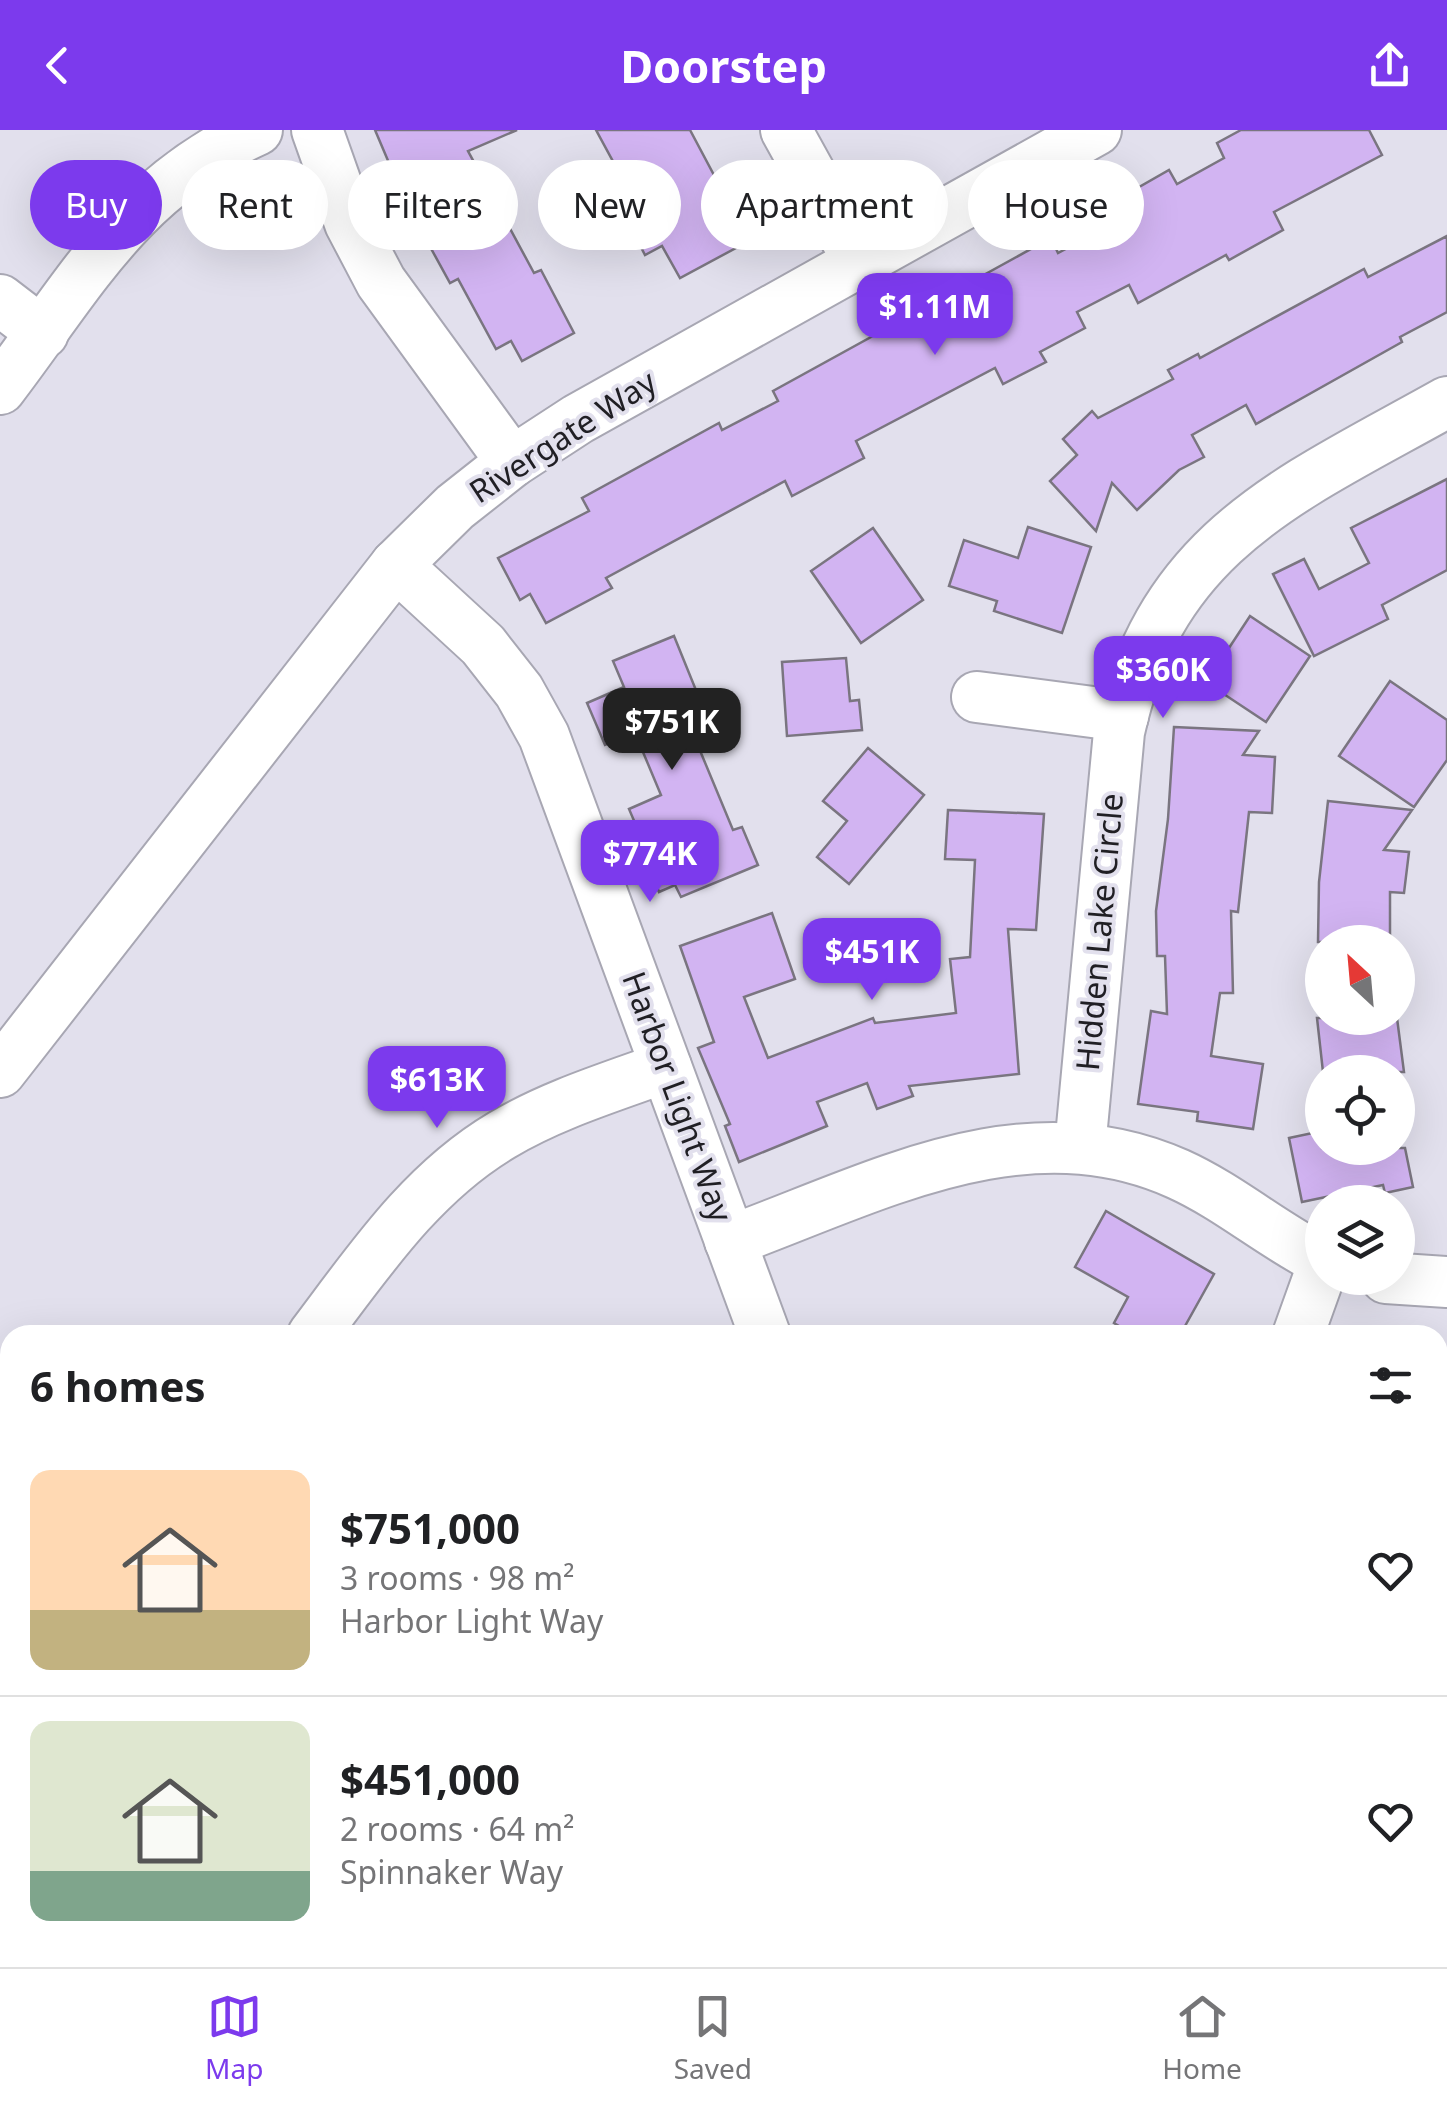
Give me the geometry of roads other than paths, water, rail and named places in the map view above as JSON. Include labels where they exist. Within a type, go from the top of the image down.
[{"type":"street","points":[[0,389],[110,238],[146,201],[186,169],[256,130]]},
{"type":"street","points":[[317,130],[350,223],[381,282],[512,462]]},
{"type":"street","points":[[786,130],[859,262]]},
{"type":"street","name":"Rivergate Way","points":[[0,1072],[396,565],[455,508],[512,462],[578,420],[1096,130]]},
{"type":"street","points":[[0,300],[43,333]]},
{"type":"street","name":"Hidden Lake Circle","points":[[1080,1148],[1123,716],[1151,635],[1179,589],[1214,548],[1255,512],[1447,402]]},
{"type":"street","name":"Harbor Light Way","points":[[396,565],[484,645],[518,691],[544,736],[761,1325]]},
{"type":"street","points":[[977,697],[1123,716]]},
{"type":"street","points":[[320,1325],[404,1216],[450,1171],[502,1134],[666,1066]]},
{"type":"street","points":[[730,1241],[952,1159],[996,1150],[1080,1148],[1128,1156],[1177,1174],[1218,1195],[1280,1239],[1305,1252]]},
{"type":"street","points":[[1415,1280],[1447,1282]]},
{"type":"street","points":[[1302,1325],[1312,1295]]}]
